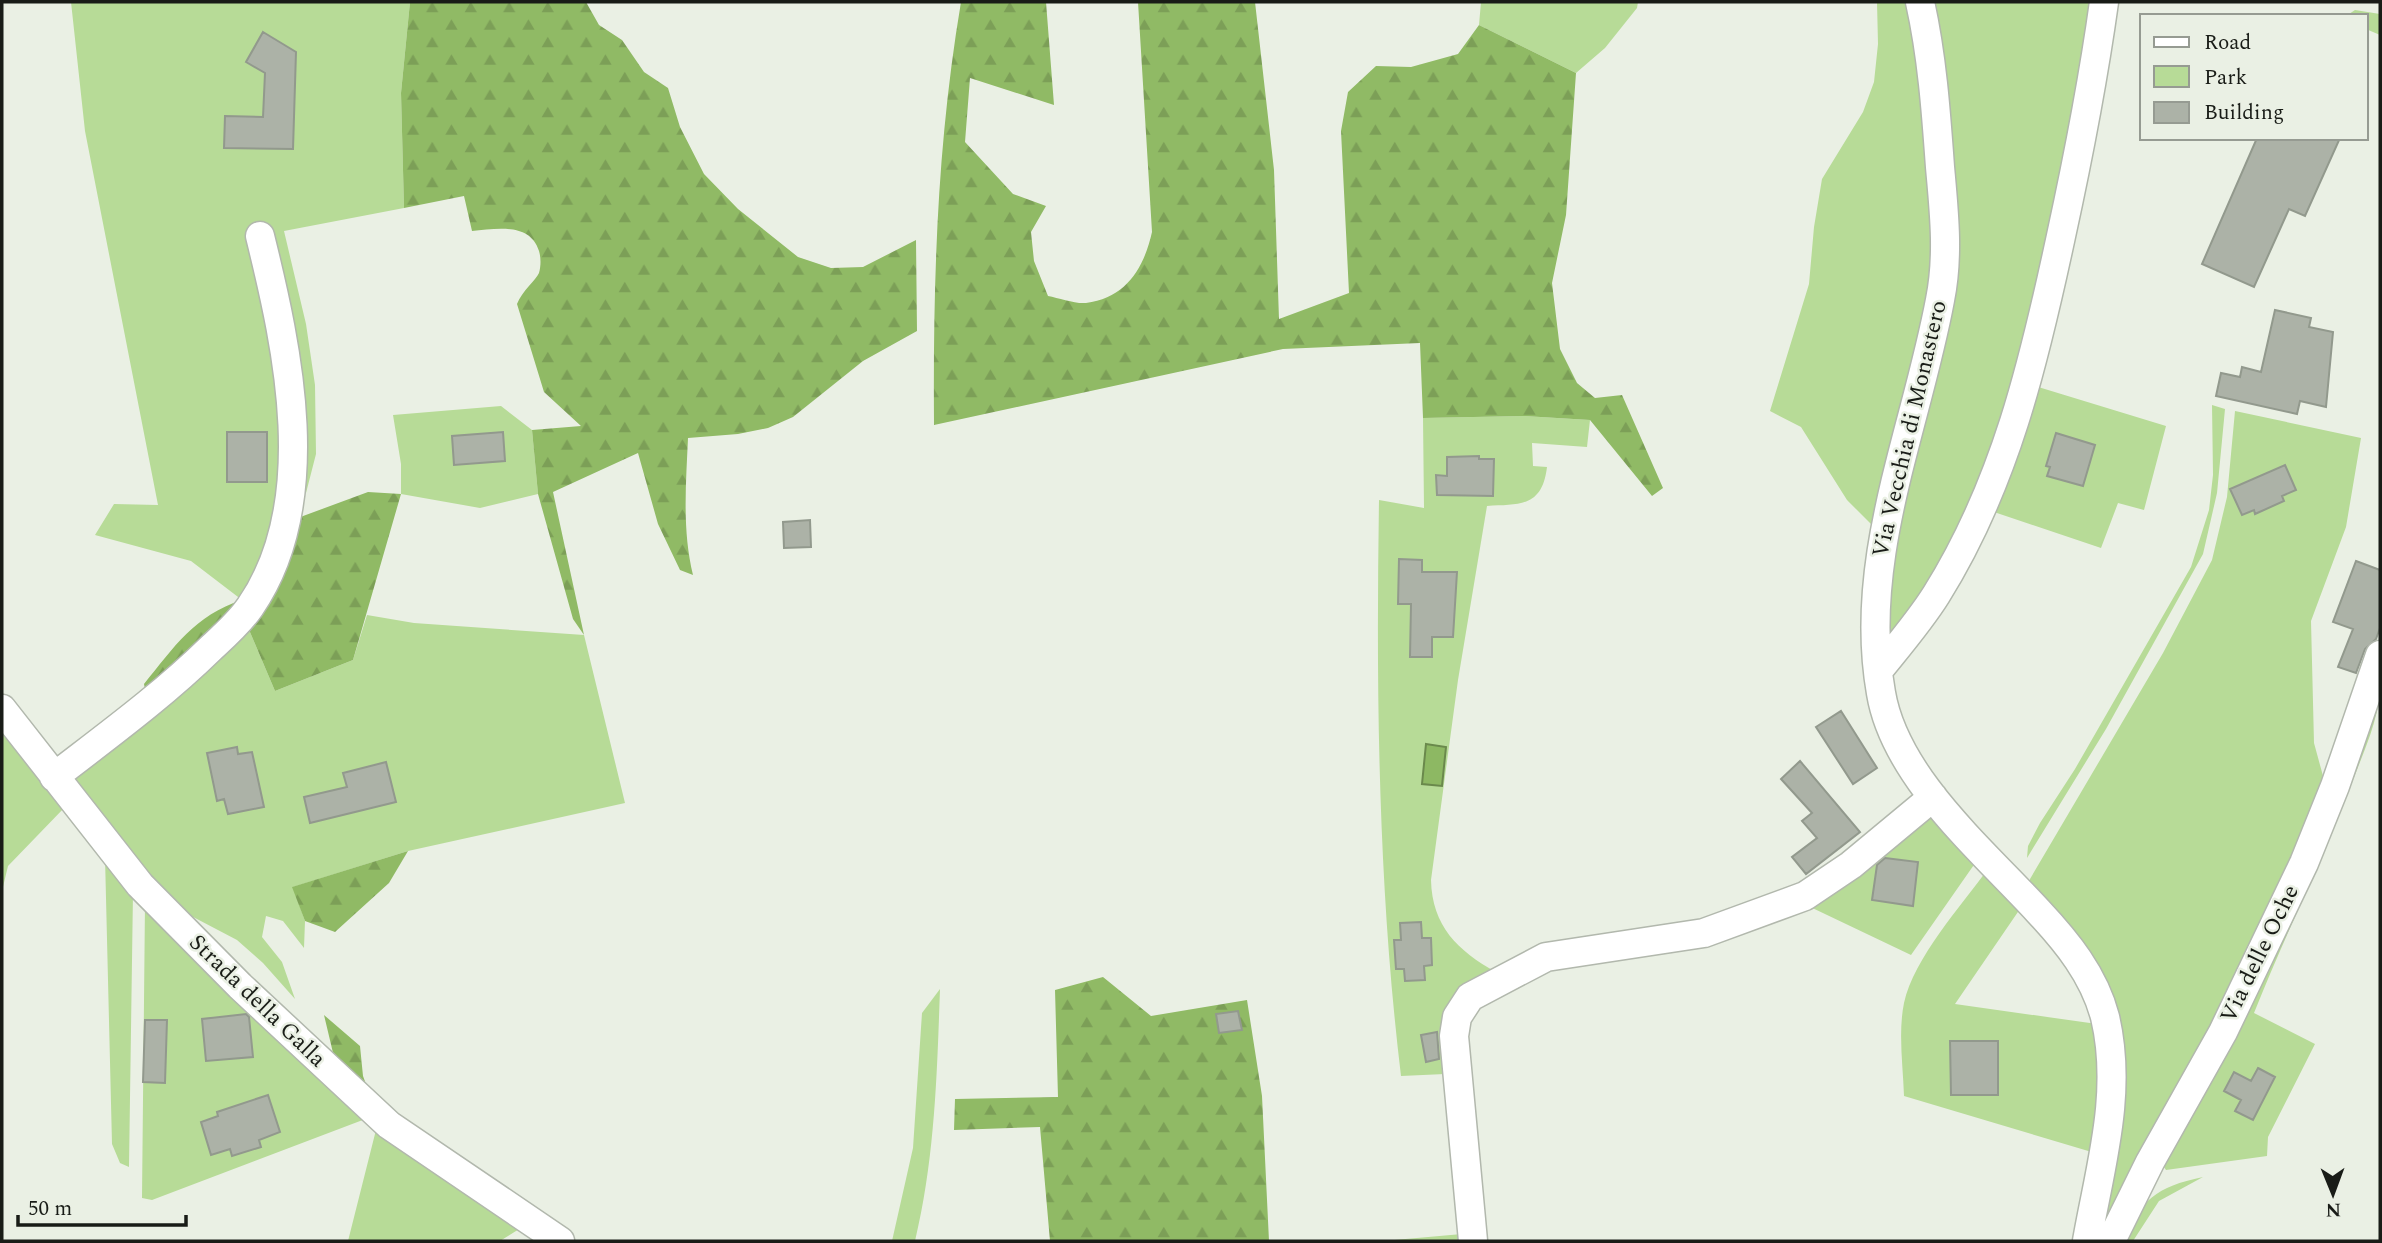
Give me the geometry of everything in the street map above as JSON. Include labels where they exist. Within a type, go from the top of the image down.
[{"type":"street","name":"Via Vecchia di Monastero","points":[[1920,2],[1933,81],[1944,223],[1944,272],[1926,368],[1880,550],[1878,671],[1883,704],[1896,746],[1933,797],[2065,941],[2085,969],[2100,1003],[2109,1047],[2111,1100],[2087,1241]]},
{"type":"street","points":[[1878,671],[1925,611],[1949,573],[1988,496],[2016,418],[2042,327],[2087,116],[2104,2]]},
{"type":"street","points":[[54,777],[200,659],[249,608],[268,574],[286,512],[292,424],[282,334],[260,236]]},
{"type":"street","name":"Via delle Oche","points":[[2111,1241],[2145,1170],[2227,1023],[2304,863],[2335,786],[2380,655]]},
{"type":"street","name":"Strada della Galla","points":[[2,709],[140,885],[379,1118],[442,1164],[560,1241]]},
{"type":"street","points":[[1473,1241],[1454,1043],[1457,1017],[1470,997],[1514,971],[1552,955],[1704,933],[1790,902],[1830,880],[1933,797]]},
{"type":"green space","points":[[71,2],[410,2],[401,93],[404,208],[284,231],[306,324],[315,385],[316,454],[306,493],[299,497],[273,336],[281,465],[269,543],[242,600],[191,561],[95,535],[114,504],[158,505],[85,131]]},
{"type":"green space","points":[[410,2],[586,2],[599,25],[622,40],[644,72],[668,88],[680,127],[704,174],[738,209],[798,257],[831,268],[863,267],[916,240],[917,331],[863,361],[793,417],[768,428],[738,434],[688,438],[686,524],[693,575],[680,570],[658,524],[638,453],[553,492],[584,635],[573,619],[538,494],[532,430],[581,426],[544,392],[517,304],[539,273],[539,251],[535,242],[520,231],[472,231],[464,196],[404,208],[401,93]]},
{"type":"green space","points":[[961,2],[1046,2],[1054,105],[970,78],[965,142],[1013,194],[1046,206],[1031,232],[1034,261],[1048,296],[1077,303],[1100,300],[1122,288],[1144,258],[1152,232],[1138,2],[1255,2],[1274,170],[1279,319],[1349,293],[1341,131],[1348,92],[1376,66],[1411,67],[1458,54],[1479,25],[1576,73],[1566,215],[1552,283],[1560,349],[1577,383],[1595,398],[1622,395],[1663,488],[1652,496],[1590,420],[1524,416],[1423,418],[1420,343],[1283,349],[934,425],[938,213],[947,108]]},
{"type":"green space","points":[[1481,2],[1638,2],[1637,8],[1605,48],[1576,73],[1479,25]]},
{"type":"green space","points":[[1877,2],[1912,2],[1935,268],[1878,531],[1847,500],[1801,427],[1770,411],[1809,284],[1822,179],[1863,112],[1874,82],[1878,44]]},
{"type":"green space","points":[[1927,2],[2095,2],[2014,397],[1953,551],[1884,650],[1883,599],[1942,329]]},
{"type":"green space","points":[[2355,10],[2380,14],[2380,35],[2368,30],[2368,14],[2349,14]]},
{"type":"green space","points":[[2035,386],[2166,426],[2144,510],[2118,503],[2101,548],[1991,511]]},
{"type":"green space","points":[[2212,405],[2225,409],[2217,493],[2203,554],[2106,729],[2027,858],[2028,846],[2040,823],[2075,769],[2191,567],[2209,510],[2213,475]]},
{"type":"green space","points":[[501,406],[532,430],[538,494],[480,508],[401,494],[401,464],[393,415]]},
{"type":"green space","points":[[2235,411],[2361,438],[2346,527],[2311,621],[2314,743],[2326,787],[2306,837],[2102,1241],[2120,1070],[2030,879],[2163,653],[2212,560],[2227,497]]},
{"type":"green space","points":[[1524,416],[1590,420],[1587,447],[1532,443],[1533,466],[1547,467],[1540,490],[1534,497],[1519,504],[1487,506],[1458,680],[1431,880],[1436,911],[1442,924],[1459,946],[1496,972],[1476,983],[1445,1074],[1401,1076],[1387,933],[1380,789],[1379,500],[1424,508],[1423,418]]},
{"type":"green space","points":[[368,492],[401,494],[353,660],[275,691],[247,625],[295,519]]},
{"type":"green space","points":[[242,600],[146,693],[144,684],[165,657],[198,623]]},
{"type":"green space","points":[[367,615],[414,623],[584,635],[625,803],[408,851],[293,887],[305,921],[304,948],[283,921],[266,916],[262,937],[282,962],[295,999],[263,963],[237,940],[176,908],[80,792],[76,779],[79,771],[247,625],[275,691],[353,660]]},
{"type":"green space","points":[[2380,683],[2375,721],[2367,744],[2254,1013],[2315,1044],[2268,1137],[2267,1156],[2166,1170],[2162,1164]]},
{"type":"green space","points":[[2,725],[65,807],[8,866],[2,891]]},
{"type":"green space","points":[[1932,809],[1978,859],[1911,955],[1804,904]]},
{"type":"green space","points":[[408,851],[389,883],[335,932],[305,921],[292,887]]},
{"type":"green space","points":[[105,857],[133,892],[129,1167],[120,1163],[112,1144]]},
{"type":"green space","points":[[1988,869],[2022,906],[1955,1004],[2097,1024],[2100,1041],[2095,1153],[1904,1096],[1901,1026],[1909,986],[1940,933]]},
{"type":"green space","points":[[145,903],[368,1118],[152,1200],[142,1198]]},
{"type":"green space","points":[[1103,977],[1151,1016],[1247,1000],[1262,1096],[1269,1241],[1050,1241],[1040,1127],[954,1130],[955,1099],[1058,1097],[1055,990]]},
{"type":"green space","points":[[940,989],[934,1116],[922,1210],[915,1241],[892,1241],[913,1148],[922,1013]]},
{"type":"green space","points":[[324,1015],[360,1046],[363,1076],[371,1098],[334,1057]]},
{"type":"green space","points":[[377,1126],[524,1226],[500,1241],[348,1241]]},
{"type":"green space","points":[[2203,1177],[2159,1201],[2133,1241],[2118,1241],[2135,1215],[2152,1197],[2173,1185]]},
{"type":"green space","points":[[1462,1234],[1463,1241],[1383,1241]]},
{"type":"shaded area","points":[[1426,744],[1446,747],[1442,786],[1422,784]]},
{"type":"building","points":[[263,32],[296,52],[293,149],[224,148],[225,116],[263,117],[265,73],[246,62]]},
{"type":"building","points":[[2256,140],[2339,140],[2305,216],[2289,209],[2254,287],[2202,264]]},
{"type":"building","points":[[2275,310],[2311,318],[2309,327],[2333,332],[2326,407],[2300,401],[2297,414],[2216,396],[2221,373],[2240,377],[2242,367],[2261,372]]},
{"type":"building","points":[[227,432],[267,432],[267,482],[227,482]]},
{"type":"building","points":[[503,432],[505,461],[454,465],[452,436]]},
{"type":"building","points":[[2056,433],[2095,445],[2083,486],[2047,476],[2050,467],[2046,466]]},
{"type":"building","points":[[1479,456],[1479,459],[1494,459],[1493,496],[1437,495],[1436,475],[1447,476],[1447,457]]},
{"type":"building","points":[[2285,465],[2296,490],[2282,496],[2284,501],[2255,514],[2254,510],[2242,515],[2230,489]]},
{"type":"building","points":[[810,520],[811,547],[784,548],[783,522]]},
{"type":"building","points":[[1399,559],[1422,560],[1422,572],[1457,572],[1453,637],[1432,637],[1432,657],[1410,657],[1411,604],[1398,604]]},
{"type":"building","points":[[2356,561],[2380,570],[2380,628],[2376,639],[2365,649],[2356,673],[2338,667],[2353,629],[2333,622]]},
{"type":"building","points":[[1841,711],[1877,768],[1853,784],[1816,727]]},
{"type":"building","points":[[237,747],[238,754],[252,752],[264,807],[228,814],[224,799],[217,801],[207,753]]},
{"type":"building","points":[[1800,761],[1860,832],[1806,874],[1792,857],[1817,838],[1802,821],[1812,813],[1781,779]]},
{"type":"building","points":[[386,762],[396,802],[310,823],[304,797],[347,787],[343,773]]},
{"type":"building","points":[[1885,858],[1918,862],[1913,906],[1872,900],[1877,865]]},
{"type":"building","points":[[1421,922],[1422,938],[1431,938],[1432,965],[1424,966],[1425,980],[1405,981],[1404,969],[1396,969],[1394,940],[1401,940],[1400,923]]},
{"type":"building","points":[[1238,1011],[1242,1030],[1219,1033],[1216,1014]]},
{"type":"building","points":[[246,1014],[249,1017],[253,1057],[206,1061],[202,1019]]},
{"type":"building","points":[[145,1020],[167,1020],[165,1083],[143,1082]]},
{"type":"building","points":[[1437,1032],[1439,1059],[1426,1062],[1421,1035]]},
{"type":"building","points":[[1950,1041],[1998,1041],[1998,1095],[1951,1095]]},
{"type":"building","points":[[2258,1068],[2275,1077],[2253,1120],[2235,1111],[2241,1100],[2224,1091],[2234,1072],[2251,1081]]},
{"type":"building","points":[[268,1095],[280,1132],[259,1140],[261,1147],[232,1156],[230,1149],[211,1155],[201,1122],[218,1116],[217,1112]]}]
